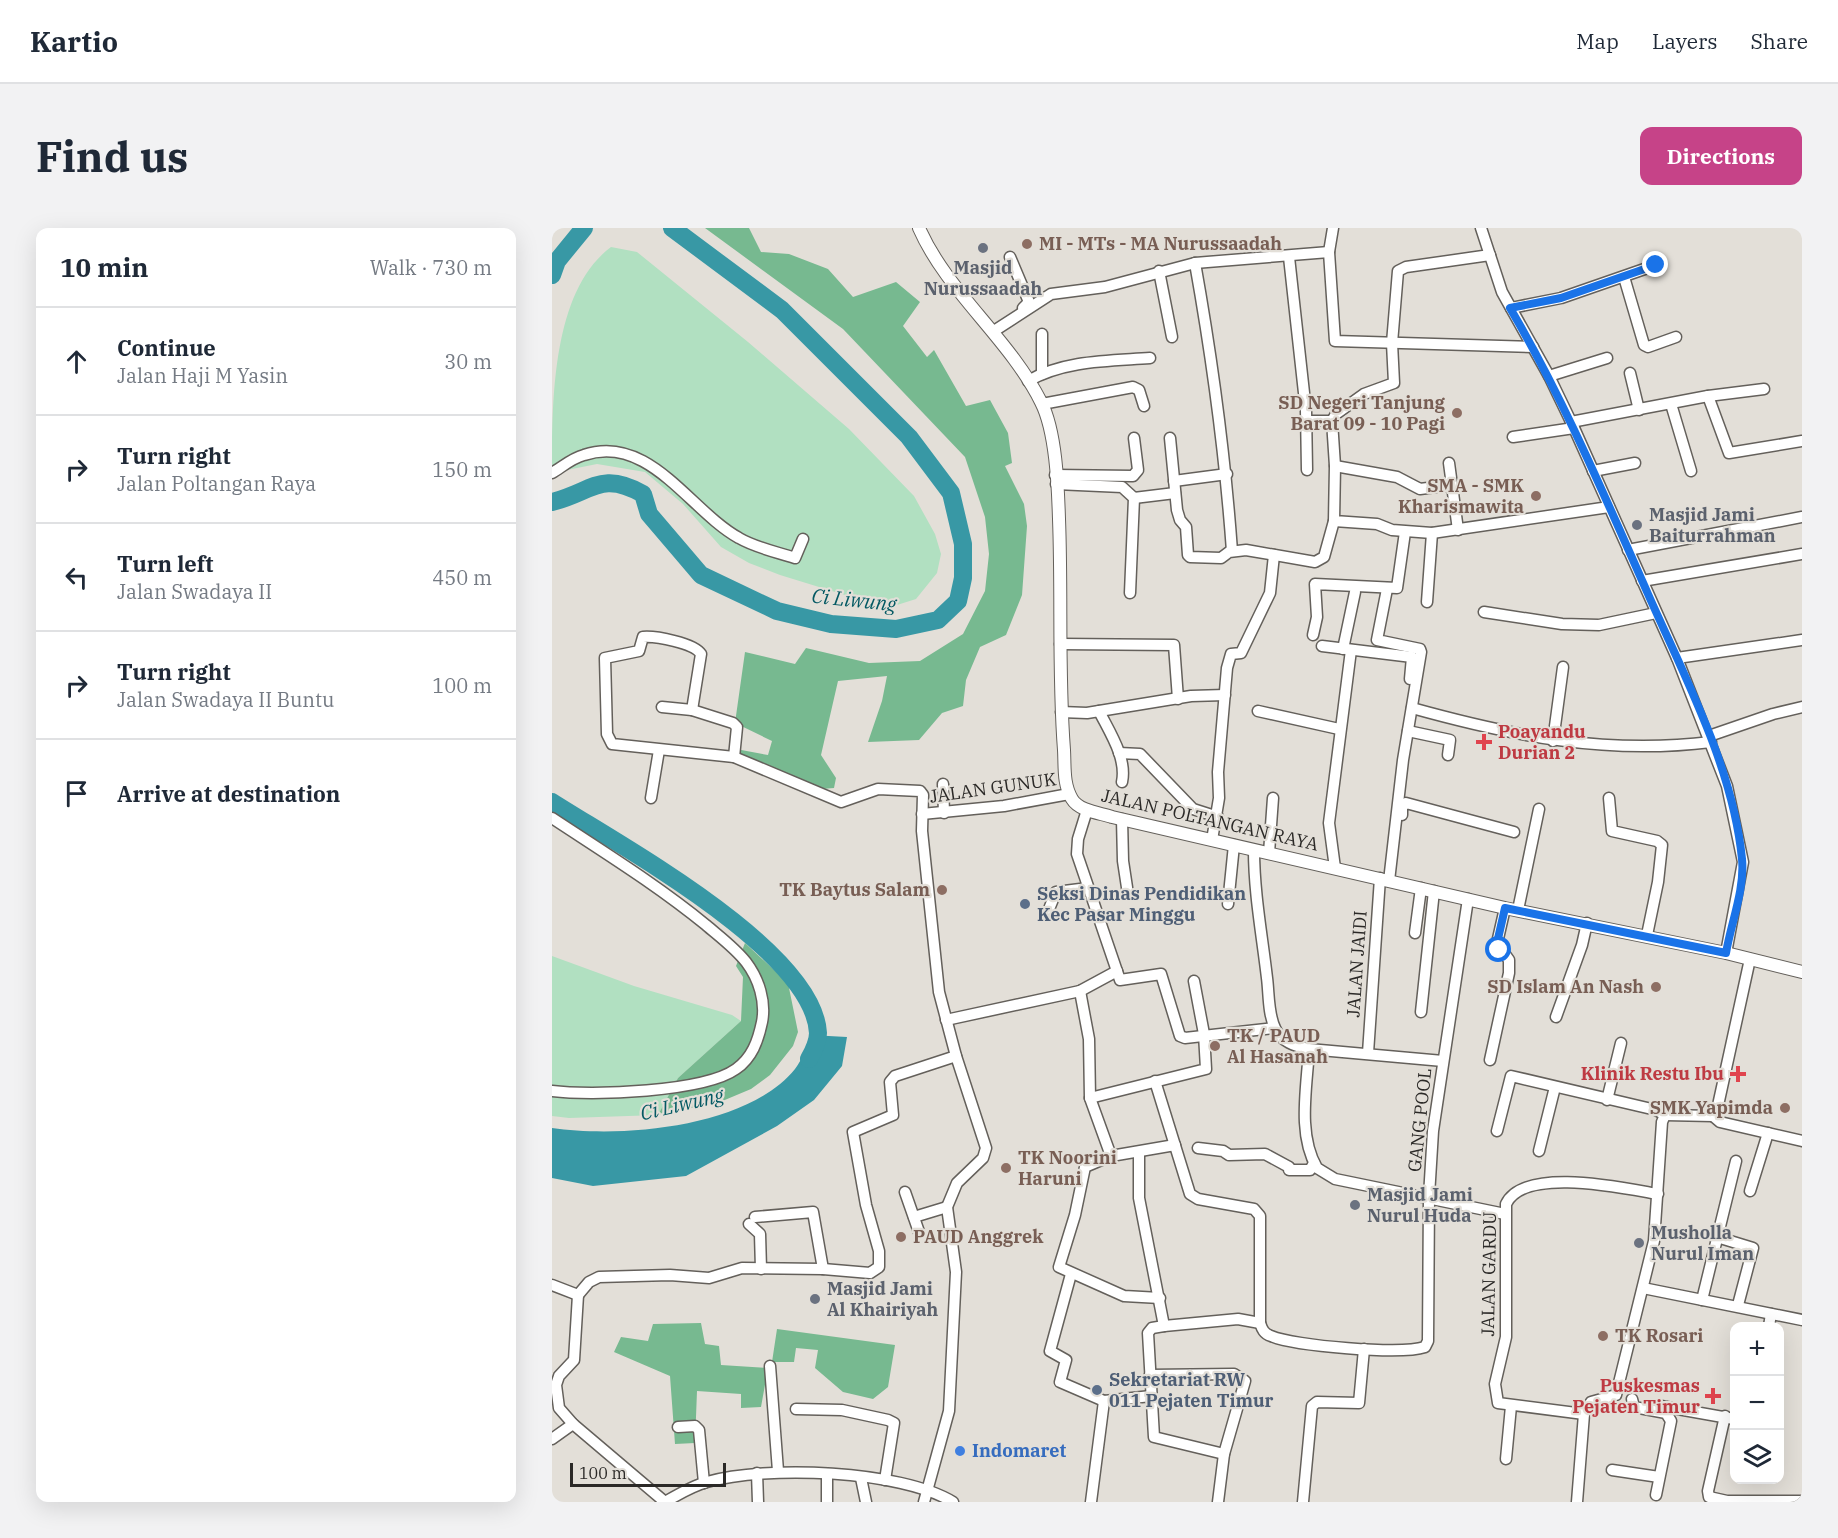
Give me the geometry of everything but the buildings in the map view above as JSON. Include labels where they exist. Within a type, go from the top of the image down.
[{"type":"street","points":[[919,228],[940,267],[992,329],[1028,381],[1042,404],[1049,427],[1056,479],[1061,712],[1065,778],[1069,794]]},
{"type":"street","points":[[1333,228],[1329,252],[1335,341],[1533,347]]},
{"type":"street","points":[[1481,228],[1510,308],[1549,376],[1573,425],[1677,658],[1727,786],[1743,862],[1726,953]]},
{"type":"street","points":[[992,329],[1051,294],[1105,287],[1195,263],[1329,252]]},
{"type":"street","points":[[1170,438],[1175,493],[1180,520],[1186,527],[1188,555],[1194,558],[1221,558],[1232,551],[1246,550],[1309,562],[1323,559],[1334,521],[1335,466],[1332,421],[1336,414],[1364,394],[1394,384],[1392,343],[1398,271],[1406,267],[1490,255]]},
{"type":"street","points":[[992,329],[1026,307],[1029,302],[1010,257]]},
{"type":"street","points":[[1289,257],[1305,420],[1307,470]]},
{"type":"street","points":[[1195,263],[1210,347],[1220,440],[1227,474],[1232,551]]},
{"type":"street","points":[[1510,308],[1561,298],[1656,265]]},
{"type":"street","points":[[1159,271],[1172,336]]},
{"type":"street","points":[[1624,278],[1644,345],[1648,347],[1676,338]]},
{"type":"street","points":[[1042,334],[1042,374]]},
{"type":"street","points":[[1028,381],[1042,374],[1077,364],[1150,358]]},
{"type":"street","points":[[1549,376],[1607,358]]},
{"type":"street","points":[[1630,373],[1639,410]]},
{"type":"street","points":[[1042,404],[1133,387],[1139,390],[1144,406]]},
{"type":"street","points":[[1513,437],[1708,396],[1764,388]]},
{"type":"street","points":[[1708,396],[1728,453],[1802,441]]},
{"type":"street","points":[[1671,404],[1691,471]]},
{"type":"street","points":[[1305,420],[1332,421]]},
{"type":"street","points":[[1056,479],[1133,476],[1138,470],[1134,438]]},
{"type":"street","points":[[552,473],[585,454],[609,451],[631,455],[655,469],[741,540],[795,558],[803,539]]},
{"type":"street","points":[[1593,471],[1635,462]]},
{"type":"street","points":[[1449,463],[1458,530]]},
{"type":"street","points":[[1335,466],[1397,477],[1420,489],[1451,485]]},
{"type":"street","points":[[1174,481],[1227,474]]},
{"type":"street","points":[[1056,479],[1122,487],[1134,498],[1175,493]]},
{"type":"street","points":[[1130,592],[1134,498]]},
{"type":"street","points":[[1334,521],[1377,524],[1405,532],[1432,533],[1609,507]]},
{"type":"street","points":[[1629,550],[1802,517]]},
{"type":"street","points":[[1313,635],[1317,617],[1316,584],[1387,589],[1399,586],[1405,532]]},
{"type":"street","points":[[1427,602],[1432,533]]},
{"type":"street","points":[[1642,581],[1802,554]]},
{"type":"street","points":[[1212,840],[1218,818],[1218,772],[1231,656],[1241,653],[1270,593],[1274,555]]},
{"type":"street","points":[[1387,589],[1377,639],[1420,649],[1410,704]]},
{"type":"street","points":[[1335,868],[1329,823],[1355,592]]},
{"type":"street","points":[[1484,612],[1562,624],[1599,625],[1656,613]]},
{"type":"street","points":[[693,710],[701,654],[696,648],[663,638],[643,637],[639,651],[605,658],[609,740],[612,744],[734,757],[841,802],[878,789],[920,791],[923,795],[922,814],[935,967],[956,1056],[986,1148],[983,1158],[957,1183],[947,1207],[956,1272],[949,1411],[924,1502]]},
{"type":"street","points":[[1677,658],[1802,640]]},
{"type":"street","points":[[1060,644],[1174,645],[1178,699]]},
{"type":"street","points":[[1322,646],[1412,657],[1408,731],[1389,880]]},
{"type":"street","points":[[1553,741],[1563,667]]},
{"type":"street","points":[[1061,712],[1099,711],[1204,694],[1225,695]]},
{"type":"street","points":[[1410,704],[1553,741],[1641,748],[1710,740],[1773,714],[1802,707]]},
{"type":"street","points":[[662,707],[693,710],[735,724],[734,757]]},
{"type":"street","points":[[1099,711],[1119,753],[1124,772],[1122,782]]},
{"type":"street","points":[[1258,711],[1339,729]]},
{"type":"street","points":[[1408,731],[1450,740],[1448,755]]},
{"type":"street","points":[[651,798],[659,750]]},
{"type":"street","points":[[1119,753],[1140,754],[1193,809],[1218,818]]},
{"type":"street","points":[[943,784],[944,813]]},
{"type":"street","name":"JALAN POLTANGAN RAYA","points":[[1069,794],[1073,801],[1087,810],[1122,819],[1505,908],[1647,935],[1802,972]]},
{"type":"street","name":"JALAN GUNUK","points":[[922,814],[944,813],[1069,794]]},
{"type":"street","points":[[1269,853],[1273,798]]},
{"type":"street","points":[[1609,798],[1612,831],[1657,841],[1662,845],[1658,882],[1647,935]]},
{"type":"street","points":[[1389,880],[1402,807],[1407,803],[1514,832]]},
{"type":"street","points":[[1518,910],[1539,809]]},
{"type":"street","points":[[1087,810],[1077,847],[1088,888],[1119,975]]},
{"type":"street","points":[[552,818],[656,886],[735,951],[752,971],[760,989],[763,1018],[756,1046],[747,1059],[734,1071],[718,1077],[617,1092],[552,1091]]},
{"type":"street","points":[[1122,819],[1123,861],[1128,894]]},
{"type":"street","points":[[1228,904],[1234,845]]},
{"type":"street","points":[[1254,849],[1255,901],[1274,1028],[1287,1042],[1309,1049],[1443,1061]]},
{"type":"street","name":"JALAN JAIDI","points":[[1368,1053],[1389,880]]},
{"type":"street","points":[[1049,909],[1056,892],[1088,888]]},
{"type":"street","points":[[1414,933],[1421,888]]},
{"type":"street","points":[[1420,1012],[1434,891]]},
{"type":"street","name":"GANG POOL","points":[[1364,1349],[1418,1349],[1426,1346],[1429,1196],[1433,1131],[1468,899]]},
{"type":"street","points":[[1490,1060],[1509,973],[1509,960],[1497,943],[1505,908]]},
{"type":"street","points":[[1556,1017],[1582,945],[1587,923]]},
{"type":"street","points":[[1713,1116],[1750,959]]},
{"type":"street","points":[[946,1020],[1080,991],[1119,975],[1161,974],[1180,1036],[1187,1038],[1204,1034],[1274,1028]]},
{"type":"street","points":[[1090,1098],[1206,1069],[1204,1034],[1194,981]]},
{"type":"street","points":[[1080,991],[1089,1039],[1090,1098],[1110,1156]]},
{"type":"street","points":[[1607,1100],[1621,1043]]},
{"type":"street","points":[[1309,1049],[1305,1125],[1317,1168],[1335,1179],[1388,1191],[1429,1196],[1505,1214]]},
{"type":"street","points":[[953,1502],[929,1489],[885,1480],[778,1471],[704,1483],[665,1502],[573,1424],[560,1408],[556,1385],[559,1376],[574,1360],[578,1295],[589,1282],[599,1277],[662,1275],[709,1278],[742,1268],[823,1269],[870,1273],[878,1269],[879,1251],[866,1205],[852,1135],[855,1129],[893,1115],[890,1082],[895,1076],[956,1056]]},
{"type":"street","points":[[1497,1131],[1511,1076],[1656,1110],[1665,1115],[1713,1116],[1720,1122],[1802,1141]]},
{"type":"street","points":[[1155,1081],[1194,1197],[1254,1209],[1260,1216],[1260,1323],[1263,1332],[1273,1337],[1364,1349],[1359,1403],[1313,1403],[1303,1502]]},
{"type":"street","points":[[1539,1151],[1555,1087]]},
{"type":"street","points":[[1616,1395],[1654,1241],[1662,1122],[1665,1115]]},
{"type":"street","points":[[1750,1191],[1768,1133]]},
{"type":"street","points":[[1160,1298],[1124,1296],[1060,1269],[1059,1264],[1075,1215],[1082,1174],[1088,1164],[1110,1156],[1176,1145]]},
{"type":"street","points":[[1198,1148],[1223,1151],[1229,1155],[1265,1154],[1289,1167],[1289,1170],[1310,1170],[1314,1163]]},
{"type":"street","points":[[1138,1152],[1139,1198],[1164,1326]]},
{"type":"street","points":[[1702,1300],[1736,1161]]},
{"type":"street","name":"JALAN GARDU","points":[[1511,1406],[1498,1403],[1495,1384],[1506,1337],[1505,1214],[1506,1204],[1512,1194],[1533,1183],[1563,1182],[1658,1194]]},
{"type":"street","points":[[905,1192],[919,1232]]},
{"type":"street","points":[[914,1218],[947,1207]]},
{"type":"street","points":[[761,1269],[760,1234],[752,1220],[813,1212],[823,1269]]},
{"type":"street","points":[[1717,1237],[1753,1248],[1738,1305]]},
{"type":"street","points":[[1071,1274],[1050,1349],[1051,1353],[1065,1360],[1060,1382],[1104,1401],[1151,1396]]},
{"type":"street","points":[[552,1285],[578,1295]]},
{"type":"street","points":[[1643,1288],[1738,1305],[1802,1320]]},
{"type":"street","points":[[1770,1322],[1771,1314]]},
{"type":"street","points":[[1224,1454],[1157,1439],[1151,1396],[1148,1333],[1152,1328],[1164,1326],[1238,1319],[1260,1323]]},
{"type":"street","points":[[770,1366],[778,1471]]},
{"type":"street","points":[[1150,1375],[1234,1374],[1245,1381],[1246,1385],[1224,1454],[1218,1502]]},
{"type":"street","points":[[1577,1502],[1584,1414],[1591,1402],[1616,1395],[1675,1409],[1730,1417],[1708,1494],[1713,1499],[1726,1501],[1801,1498]]},
{"type":"street","points":[[1632,1399],[1634,1407],[1666,1413],[1670,1416],[1670,1434],[1656,1494]]},
{"type":"street","points":[[1091,1502],[1104,1401]]},
{"type":"street","points":[[1506,1459],[1511,1406],[1584,1414]]},
{"type":"street","points":[[796,1408],[842,1410],[888,1419],[894,1424],[885,1480]]},
{"type":"street","points":[[552,1439],[573,1424]]},
{"type":"street","points":[[678,1427],[695,1426],[699,1430],[704,1483]]},
{"type":"street","points":[[1612,1470],[1659,1477]]},
{"type":"street","points":[[757,1473],[758,1502]]},
{"type":"street","points":[[827,1475],[827,1502]]},
{"type":"street","points":[[861,1478],[866,1502]]},
{"type":"green space","points":[[705,228],[749,228],[761,252],[789,254],[828,269],[853,297],[896,282],[920,302],[903,326],[927,357],[934,350],[966,406],[990,400],[1008,433],[1012,463],[1005,466],[1024,504],[1027,526],[1022,595],[1006,635],[980,647],[966,680],[963,706],[942,713],[919,740],[868,742],[882,701],[887,676],[838,681],[821,755],[836,778],[834,788],[821,789],[736,757],[736,749],[768,755],[772,741],[735,723],[745,652],[795,664],[806,648],[869,663],[920,661],[963,634],[985,591],[989,554],[985,517],[965,457],[843,329]]},
{"type":"green space","points":[[611,247],[637,252],[748,342],[849,429],[914,496],[935,534],[941,554],[937,573],[916,599],[897,605],[871,603],[749,563],[721,547],[683,504],[645,472],[597,464],[552,473],[555,381],[566,319],[577,291],[592,266]]},
{"type":"green space","points":[[745,943],[788,983],[798,1032],[793,1046],[770,1075],[751,1089],[720,1102],[658,1115],[678,1078],[741,1021],[743,977],[736,966]]},
{"type":"green space","points":[[552,956],[634,986],[732,1015],[741,1021],[678,1078],[658,1115],[569,1118],[552,1116]]},
{"type":"green space","points":[[701,1323],[705,1344],[719,1346],[721,1365],[768,1368],[761,1407],[741,1408],[741,1394],[697,1391],[695,1443],[675,1444],[670,1376],[614,1352],[621,1337],[648,1341],[653,1324]]},
{"type":"green space","points":[[777,1329],[895,1345],[888,1387],[873,1399],[843,1392],[815,1368],[818,1350],[796,1348],[794,1362],[772,1362]]},
{"type":"water","points":[[810,1035],[847,1037],[842,1066],[814,1100],[777,1126],[686,1176],[593,1186],[552,1178],[552,1128],[581,1131],[647,1129],[682,1124],[747,1105],[774,1089],[795,1069]]},
{"type":"waterway","name":"Ci Liwung","points":[[552,275],[557,261],[584,228]]},
{"type":"waterway","name":"Ci Liwung","points":[[552,502],[606,483],[629,487],[643,494],[649,514],[701,575],[777,611],[831,624],[896,629],[938,620],[958,601],[963,578],[963,544],[951,493],[909,437],[782,310],[672,228]]},
{"type":"waterway","name":"Ci Liwung","points":[[552,802],[708,902],[749,935],[784,968],[808,1001],[818,1033],[809,1059]]},
{"type":"place","name":"MI - MTs - MA Nurussaadah","points":[[1027,244]]},
{"type":"place","name":"Masjid Nurussaadah","points":[[983,248]]},
{"type":"place","name":"SD Negeri Tanjung Barat 09 - 10 Pagi","points":[[1457,413]]},
{"type":"place","name":"SMA - SMK Kharismawita","points":[[1536,496]]},
{"type":"place","name":"Masjid Jami Baiturrahman","points":[[1637,525]]},
{"type":"place","name":"Poayandu Durian 2","points":[[1484,742]]},
{"type":"place","name":"TK Baytus Salam","points":[[942,890]]},
{"type":"place","name":"Seksi Dinas Pendidikan Kec Pasar Minggu","points":[[1025,904]]},
{"type":"place","name":"SD Islam An Nash","points":[[1656,987]]},
{"type":"place","name":"TK / PAUD Al Hasanah","points":[[1215,1046]]},
{"type":"place","name":"Klinik Restu Ibu","points":[[1738,1074]]},
{"type":"place","name":"SMK Yapimda","points":[[1785,1108]]},
{"type":"place","name":"TK Noorini Haruni","points":[[1006,1168]]},
{"type":"place","name":"Masjid Jami Nurul Huda","points":[[1355,1205]]},
{"type":"place","name":"PAUD Anggrek","points":[[901,1237]]},
{"type":"place","name":"Musholla Nurul Iman","points":[[1639,1243]]},
{"type":"place","name":"Masjid Jami Al Khairiyah","points":[[815,1299]]},
{"type":"place","name":"TK Rosari","points":[[1603,1336]]},
{"type":"place","name":"Sekretariat RW 011 Pejaten Timur","points":[[1097,1390]]},
{"type":"place","name":"Puskesmas Pejaten Timur","points":[[1713,1396]]},
{"type":"place","name":"Indomaret","points":[[960,1451]]},
{"type":"route","points":[[1499,950],[1497,943],[1505,908],[1647,935],[1726,953],[1743,862],[1727,786],[1677,658],[1574,428],[1549,376],[1510,308],[1561,298],[1656,265]]}]
